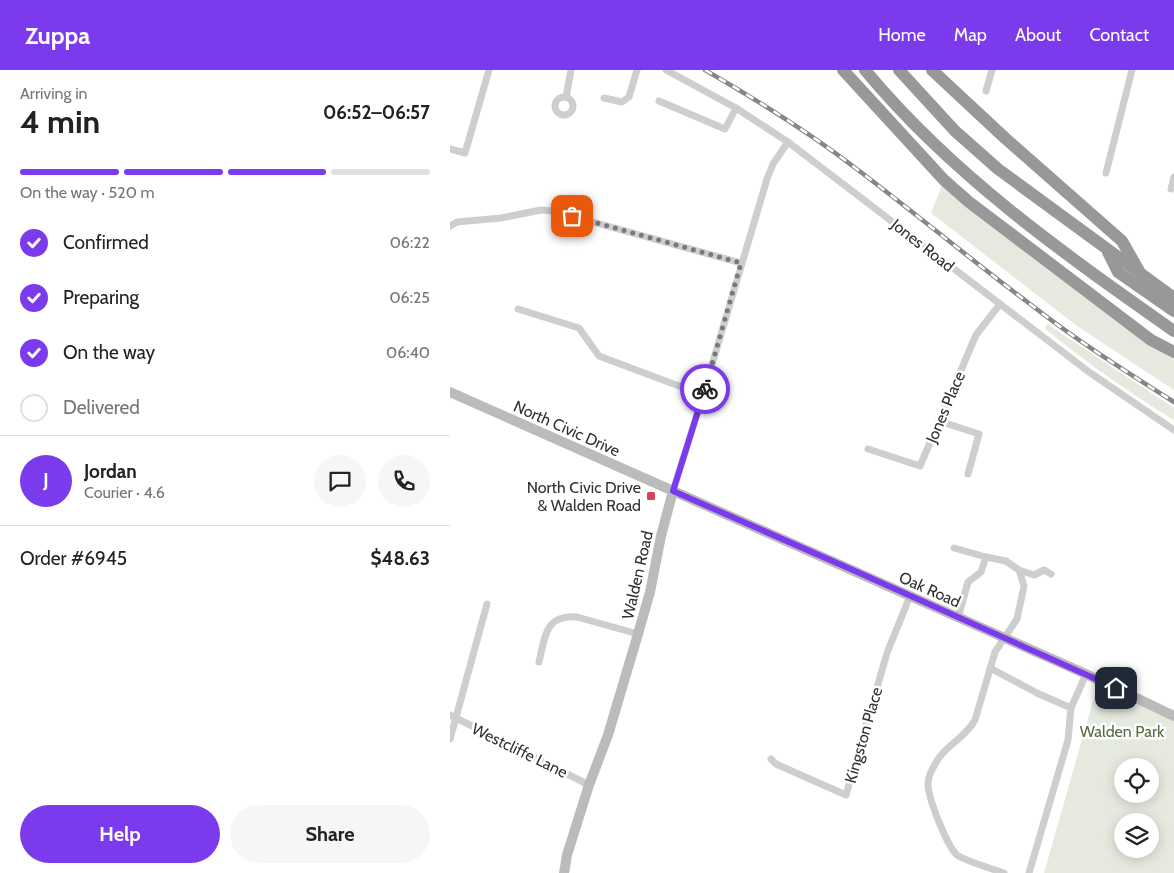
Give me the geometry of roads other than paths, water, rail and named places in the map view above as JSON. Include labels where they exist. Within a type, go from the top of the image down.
[{"type":"highway","points":[[843,70],[944,180],[969,202],[1151,340],[1174,352]]},
{"type":"highway","points":[[865,70],[917,128],[979,186],[1072,258],[1174,331]]},
{"type":"highway","points":[[899,70],[949,124],[998,168],[1174,298]]},
{"type":"highway","points":[[932,70],[1006,139],[1122,241],[1142,276]]},
{"type":"highway","points":[[1107,250],[1118,272],[1174,311]]},
{"type":"main road","name":"North Civic Drive","points":[[450,392],[673,491]]},
{"type":"main road","name":"Oak Road","points":[[673,491],[1086,674],[1174,716]]},
{"type":"main road","name":"Walden Road","points":[[564,873],[567,855],[589,785],[608,735],[650,592],[661,536],[673,491]]},
{"type":"street","points":[[450,149],[465,153],[489,70]]},
{"type":"street","points":[[566,97],[572,70]]},
{"type":"street","points":[[604,98],[622,102],[628,97],[637,70]]},
{"type":"street","name":"Jones Road","points":[[666,70],[736,108],[788,142],[1089,372],[1174,430]]},
{"type":"street","points":[[986,91],[992,70]]},
{"type":"street","points":[[1106,173],[1132,70]]},
{"type":"street","points":[[660,101],[726,129],[736,108]]},
{"type":"street","name":"Walden Road","points":[[673,491],[767,179],[773,164],[788,142]]},
{"type":"street","points":[[1170,189],[1174,177]]},
{"type":"street","points":[[450,226],[457,222],[501,218],[541,210],[553,211],[741,263]]},
{"type":"street","name":"Jones Place","points":[[868,449],[920,466],[976,335],[1000,304]]},
{"type":"street","points":[[518,309],[580,328],[599,356],[703,395]]},
{"type":"street","points":[[939,422],[979,434],[968,474]]},
{"type":"street","points":[[954,548],[1006,560],[1019,570],[1034,575],[1044,570],[1051,574]]},
{"type":"street","points":[[958,618],[968,582],[981,572],[986,556]]},
{"type":"street","points":[[1004,873],[958,856],[951,848],[930,800],[928,783],[934,766],[944,750],[970,729],[975,720],[995,652],[1017,619],[1024,586],[1019,570]]},
{"type":"street","name":"Kingston Place","points":[[772,759],[776,764],[846,795],[887,653],[910,596]]},
{"type":"street","points":[[450,739],[453,717],[487,604]]},
{"type":"street","points":[[538,662],[549,626],[559,618],[566,616],[577,617],[638,634]]},
{"type":"street","points":[[990,668],[1037,693],[1071,708]]},
{"type":"street","points":[[1029,873],[1068,740],[1071,708],[1086,674]]},
{"type":"street","name":"Westcliffe Lane","points":[[453,717],[589,785]]},
{"type":"railway","points":[[705,70],[800,128],[876,184],[1047,317],[1101,355],[1174,402]]},
{"type":"place","name":"North Civic Drive & Walden Road","points":[[651,496]]},
{"type":"park label","name":"Walden Park","points":[[1122,731]]}]
